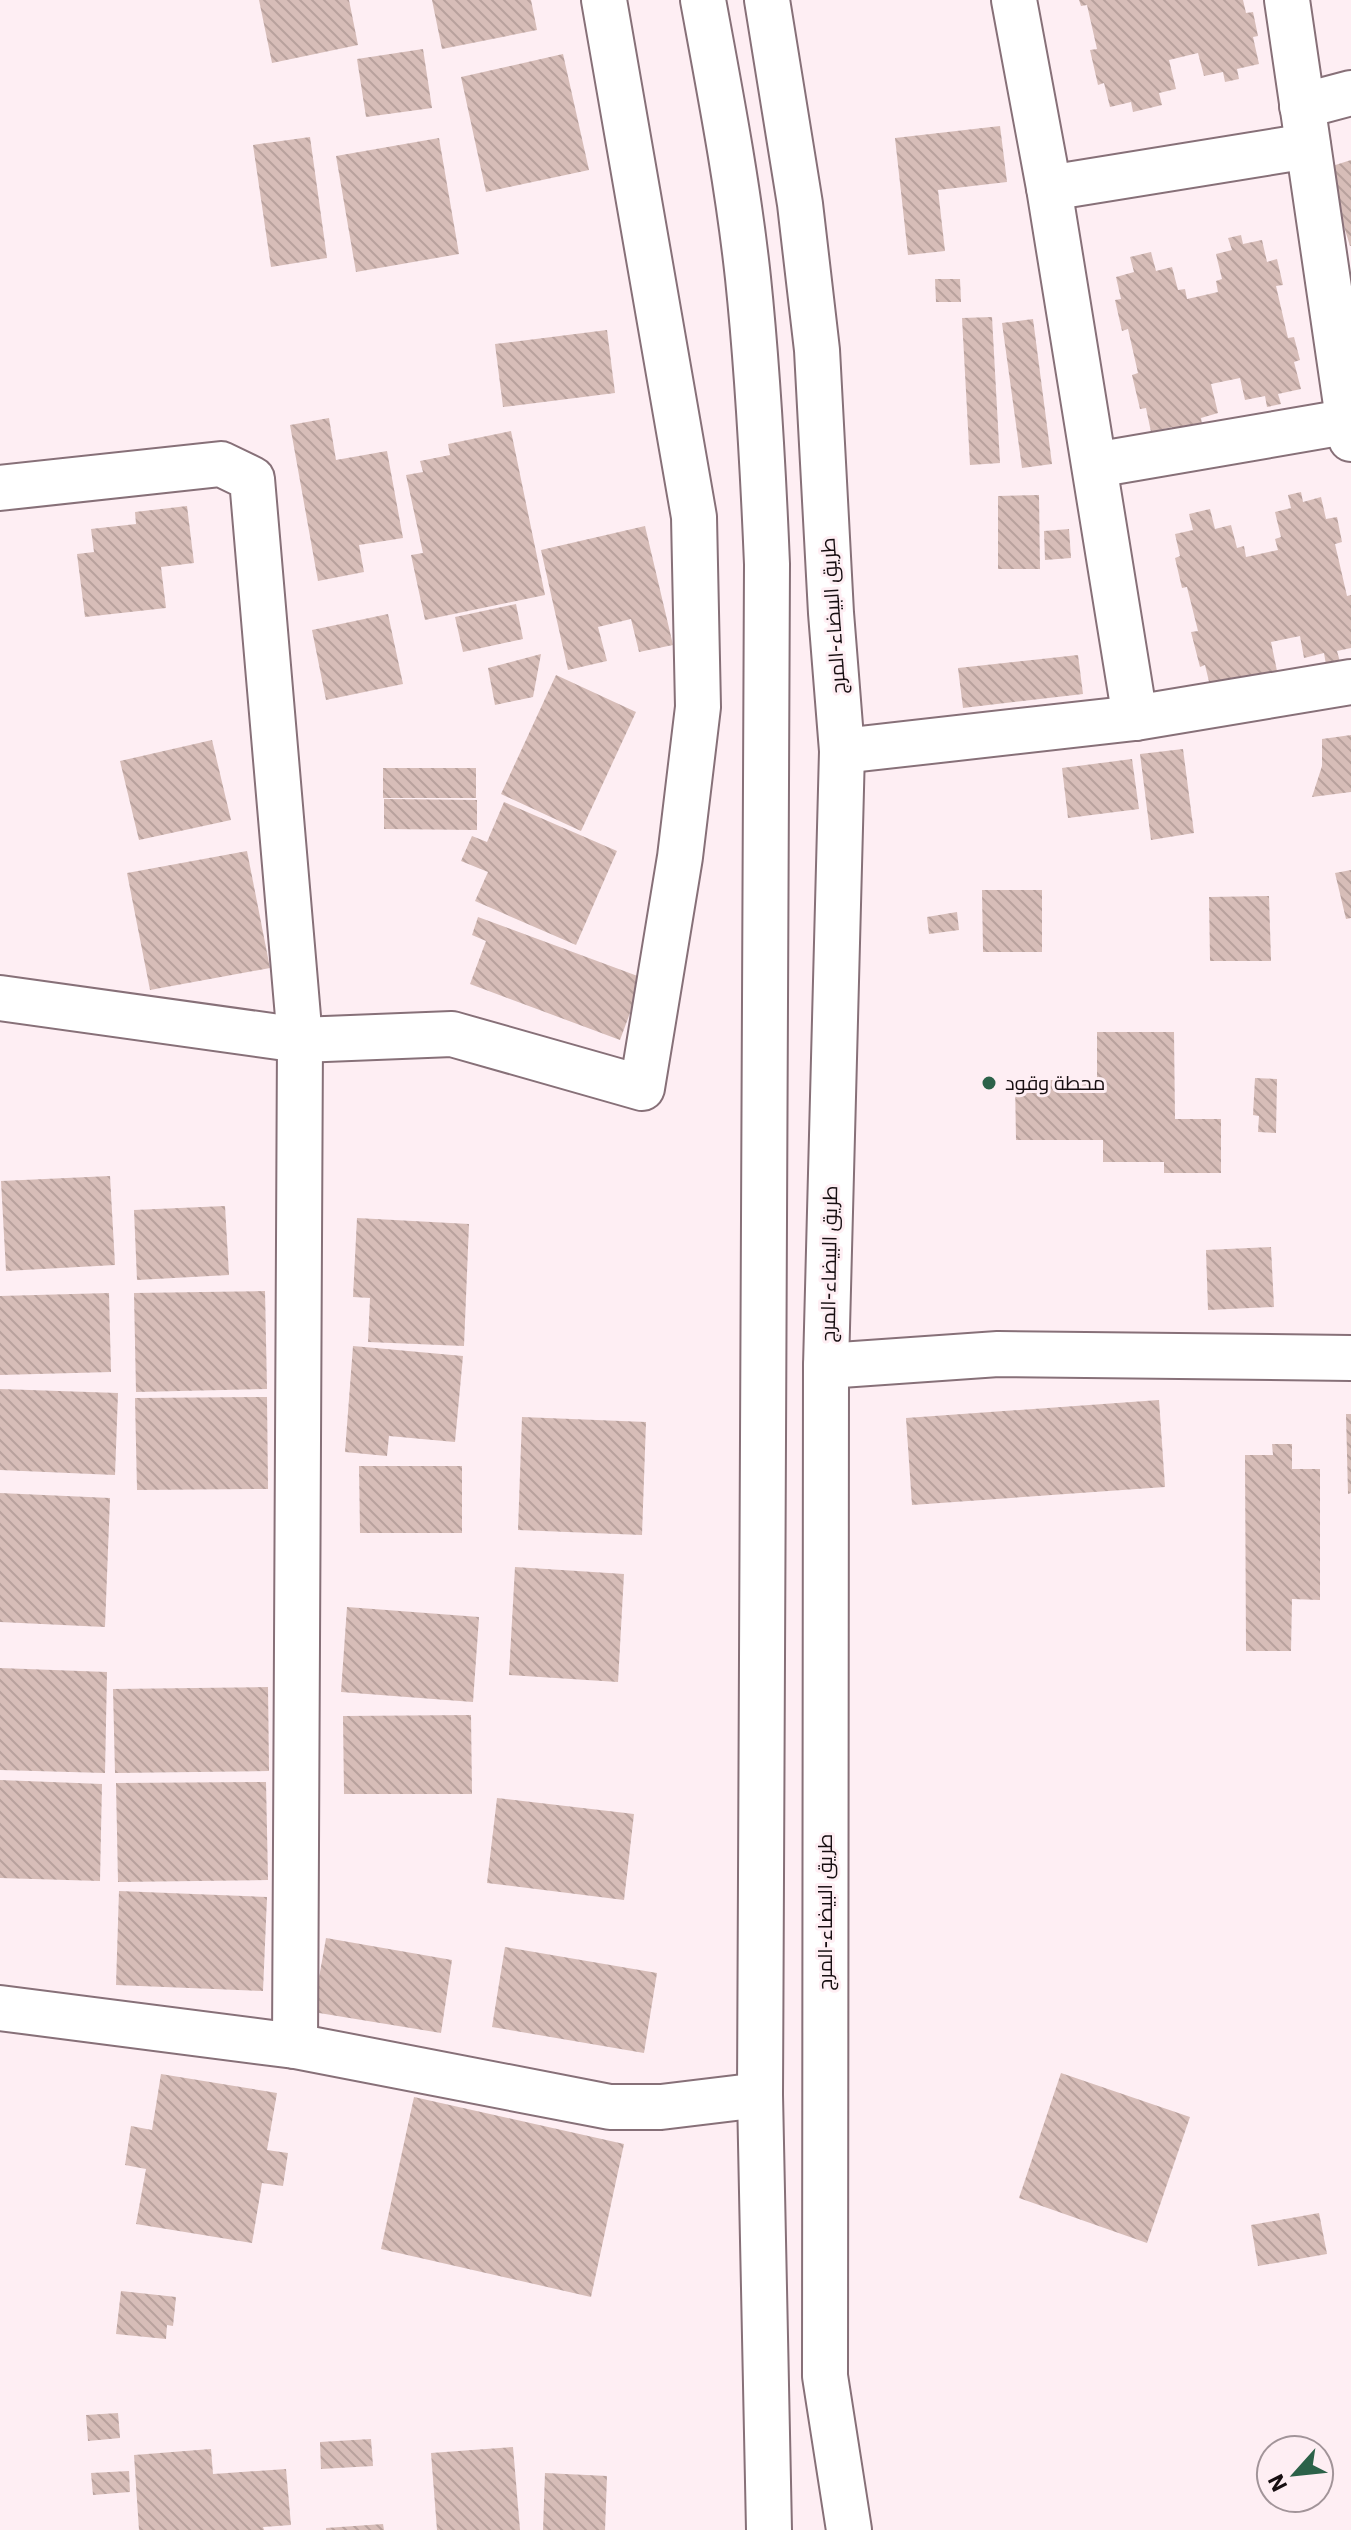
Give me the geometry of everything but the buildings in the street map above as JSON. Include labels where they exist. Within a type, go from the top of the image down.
[{"type":"main road","points":[[0,998],[300,1040],[452,1034],[642,1088],[680,857],[698,707],[694,517],[604,0]]},
{"type":"main road","points":[[703,0],[727,132],[747,276],[760,420],[767,564],[760,2095],[769,2530]]},
{"type":"main road","name":"طريق البيضاء-المرج","points":[[767,0],[800,204],[817,350],[842,751],[826,1366],[825,2376],[849,2530]]},
{"type":"main road","points":[[1014,0],[1049,188],[1135,718]]},
{"type":"main road","points":[[1095,465],[1350,428],[1287,0]]},
{"type":"main road","points":[[1049,188],[1305,126],[1351,93]]},
{"type":"main road","points":[[0,488],[221,464],[252,479],[300,1040],[295,2046]]},
{"type":"main road","points":[[842,751],[1135,718],[1351,682]]},
{"type":"main road","points":[[826,1366],[998,1354],[1351,1358]]},
{"type":"main road","points":[[0,2008],[295,2046],[610,2107],[661,2107],[760,2095]]},
{"type":"place","name":"محطة وقود","points":[[989,1083]]}]
